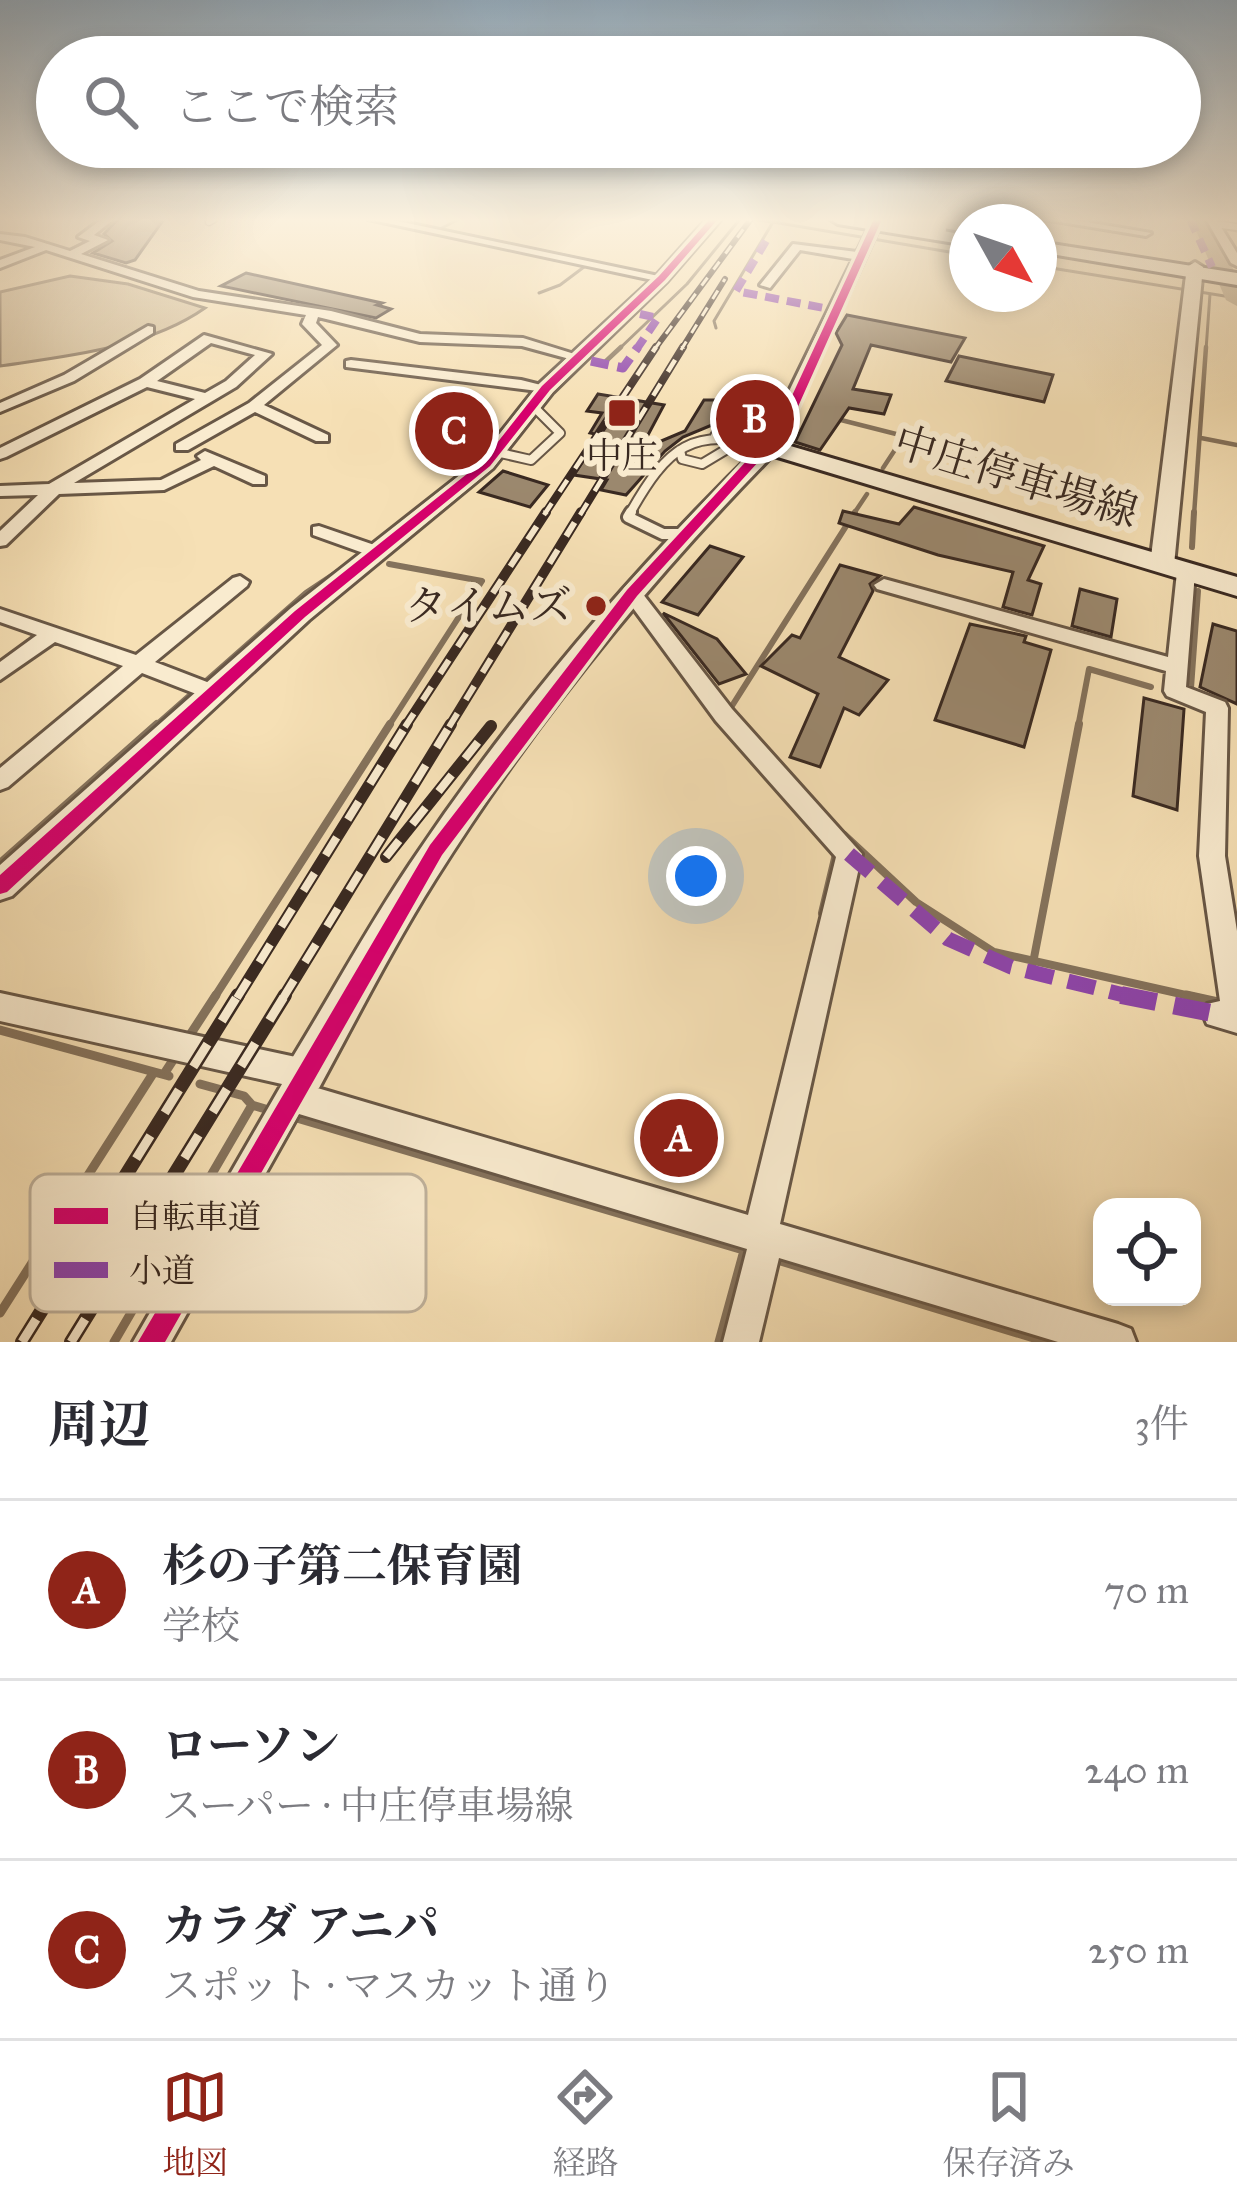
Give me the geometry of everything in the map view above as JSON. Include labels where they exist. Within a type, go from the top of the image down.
[{"type":"main road","name":"中庄停車場線","points":[[770,447],[1237,587]]},
{"type":"street","points":[[157,282],[197,294],[314,312],[420,338],[523,341],[577,357]]},
{"type":"street","points":[[0,886],[203,688],[463,486],[536,409],[577,357],[658,282]]},
{"type":"street","points":[[766,286],[769,282]]},
{"type":"street","points":[[247,1174],[436,850],[632,592],[770,447],[846,282]]},
{"type":"street","points":[[1212,282],[1174,568],[1175,691],[1217,708],[1212,856],[1228,1008]]},
{"type":"street","points":[[182,447],[247,410],[330,344],[309,324],[314,312]]},
{"type":"street","points":[[0,408],[70,379],[148,330]]},
{"type":"street","points":[[0,454],[145,382],[208,338],[265,353],[206,399],[56,488],[0,541]]},
{"type":"street","points":[[351,364],[404,376],[497,377],[536,409]]},
{"type":"street","points":[[70,379],[112,400]]},
{"type":"street","points":[[145,382],[247,410],[322,438]]},
{"type":"street","points":[[151,432],[260,480]]},
{"type":"street","points":[[0,490],[164,485],[214,460]]},
{"type":"street","points":[[319,531],[380,553]]},
{"type":"street","points":[[0,781],[240,581]]},
{"type":"street","points":[[884,585],[1176,667]]},
{"type":"street","points":[[632,592],[724,715],[849,854],[758,1242],[741,1342]]},
{"type":"street","points":[[0,615],[203,688]]},
{"type":"street","points":[[0,673],[53,633]]},
{"type":"street","points":[[0,1007],[181,1048],[290,1099],[758,1242],[1118,1342]]},
{"type":"street","points":[[152,1342],[169,1312]]},
{"type":"lane","points":[[719,436],[736,401]]},
{"type":"lane","points":[[496,452],[516,460],[537,458],[561,429],[536,409]]},
{"type":"lane","points":[[680,450],[682,459],[693,464],[711,461],[732,446],[719,436]]},
{"type":"lane","points":[[685,534],[663,534],[628,517],[640,495],[680,450],[719,436],[770,447]]},
{"type":"shaded area","points":[[45,282],[111,282],[205,308],[133,341],[0,366],[0,292]]},
{"type":"building","points":[[229,282],[285,282],[391,309],[376,318],[221,286]]},
{"type":"building","points":[[847,315],[965,338],[951,362],[871,345],[853,389],[891,395],[884,414],[849,408],[820,450],[795,442],[842,345],[836,333]]},
{"type":"building","points":[[959,356],[1053,375],[1044,402],[946,381]]},
{"type":"building","points":[[598,394],[664,405],[640,450],[685,431],[704,400],[727,400],[712,425],[665,451],[626,495],[601,490],[607,480],[574,475],[600,435],[590,433],[602,413],[587,411]]},
{"type":"building","points":[[503,471],[548,485],[530,507],[479,492]]},
{"type":"building","points":[[914,507],[1044,546],[1028,580],[1041,584],[1032,615],[1003,607],[1013,572],[938,555],[839,523],[843,511],[899,524]]},
{"type":"building","points":[[710,546],[743,557],[698,615],[662,602]]},
{"type":"building","points":[[840,565],[880,576],[870,584],[873,591],[839,657],[888,680],[859,715],[844,708],[820,767],[790,757],[818,694],[761,666],[792,635],[800,638]]},
{"type":"building","points":[[1080,589],[1117,599],[1111,637],[1072,626]]},
{"type":"building","points":[[663,613],[717,639],[746,674],[719,684]]},
{"type":"building","points":[[970,624],[1026,636],[1024,642],[1051,650],[1024,747],[935,720]]},
{"type":"building","points":[[1213,624],[1237,631],[1237,704],[1200,687]]},
{"type":"building","points":[[1144,698],[1184,709],[1177,810],[1133,796]]},
{"type":"waterway","points":[[539,293],[564,282]]},
{"type":"waterway","points":[[618,350],[689,282]]},
{"type":"waterway","points":[[716,328],[714,321],[737,282]]},
{"type":"waterway","points":[[1136,282],[1237,298]]},
{"type":"waterway","points":[[1229,282],[1237,300]]},
{"type":"waterway","points":[[1206,350],[1210,294]]},
{"type":"waterway","points":[[605,362],[621,347]]},
{"type":"waterway","points":[[1194,515],[1206,347]]},
{"type":"waterway","points":[[833,418],[904,436],[883,468]]},
{"type":"waterway","points":[[1201,438],[1237,445]]},
{"type":"waterway","points":[[855,512],[867,494]]},
{"type":"waterway","points":[[730,709],[855,512]]},
{"type":"waterway","points":[[1192,547],[1194,512]]},
{"type":"waterway","points":[[388,727],[482,581],[389,564]]},
{"type":"waterway","points":[[154,727],[306,593],[348,565]]},
{"type":"waterway","points":[[1191,688],[1198,591]]},
{"type":"waterway","points":[[1078,727],[1089,669],[1151,687]]},
{"type":"waterway","points":[[0,863],[157,724]]},
{"type":"waterway","points":[[214,998],[390,724]]},
{"type":"waterway","points":[[1033,961],[1079,724]]},
{"type":"waterway","points":[[844,835],[916,902],[994,952],[1033,961]]},
{"type":"waterway","points":[[822,913],[837,850]]},
{"type":"waterway","points":[[1033,961],[1199,998]]},
{"type":"waterway","points":[[188,1038],[216,995]]},
{"type":"waterway","points":[[1186,995],[1237,1006]]},
{"type":"waterway","points":[[0,1030],[169,1076]]},
{"type":"waterway","points":[[164,1074],[177,1054]]},
{"type":"waterway","points":[[89,1174],[154,1072]]},
{"type":"waterway","points":[[200,1084],[244,1096],[252,1105]]},
{"type":"waterway","points":[[212,1174],[252,1105]]},
{"type":"waterway","points":[[252,1105],[272,1111]]},
{"type":"waterway","points":[[290,1116],[744,1250]]},
{"type":"waterway","points":[[719,1342],[744,1250]]},
{"type":"waterway","points":[[744,1250],[750,1252]]},
{"type":"waterway","points":[[774,1259],[1047,1342]]},
{"type":"waterway","points":[[0,1313],[30,1266]]},
{"type":"waterway","points":[[114,1342],[131,1312]]},
{"type":"railway","points":[[654,350],[705,282]]},
{"type":"railway","points":[[681,350],[723,282]]},
{"type":"railway","points":[[580,515],[683,347]]},
{"type":"railway","points":[[546,512],[654,350]]},
{"type":"railway","points":[[405,727],[546,512]]},
{"type":"railway","points":[[449,727],[581,512]]},
{"type":"railway","points":[[237,998],[407,724]]},
{"type":"railway","points":[[283,998],[451,724]]},
{"type":"railway","points":[[386,857],[491,726]]},
{"type":"railway","points":[[127,1174],[238,995]]},
{"type":"railway","points":[[175,1174],[285,995]]},
{"type":"railway","points":[[22,1342],[41,1312]]},
{"type":"railway","points":[[71,1342],[90,1312]]},
{"type":"marked path","points":[[742,282],[736,291],[834,310]]},
{"type":"marked path","points":[[591,361],[623,368],[658,318],[640,314]]},
{"type":"marked path","points":[[849,854],[922,921],[979,954],[1079,986],[1217,1014]]},
{"type":"cycle path","points":[[0,886],[300,614],[486,464],[546,388],[658,282]]},
{"type":"cycle path","points":[[248,1174],[436,850],[632,593],[782,429],[849,282]]},
{"type":"cycle path","points":[[151,1342],[168,1312]]},
{"type":"place","name":"中庄","points":[[622,413]]},
{"type":"place","name":"ローソン","points":[[755,419]]},
{"type":"place","name":"カラダ アニパ","points":[[454,431]]},
{"type":"place","name":"タイムズ","points":[[596,606]]},
{"type":"place","name":"杉の子第二保育園","points":[[679,1138]]}]
